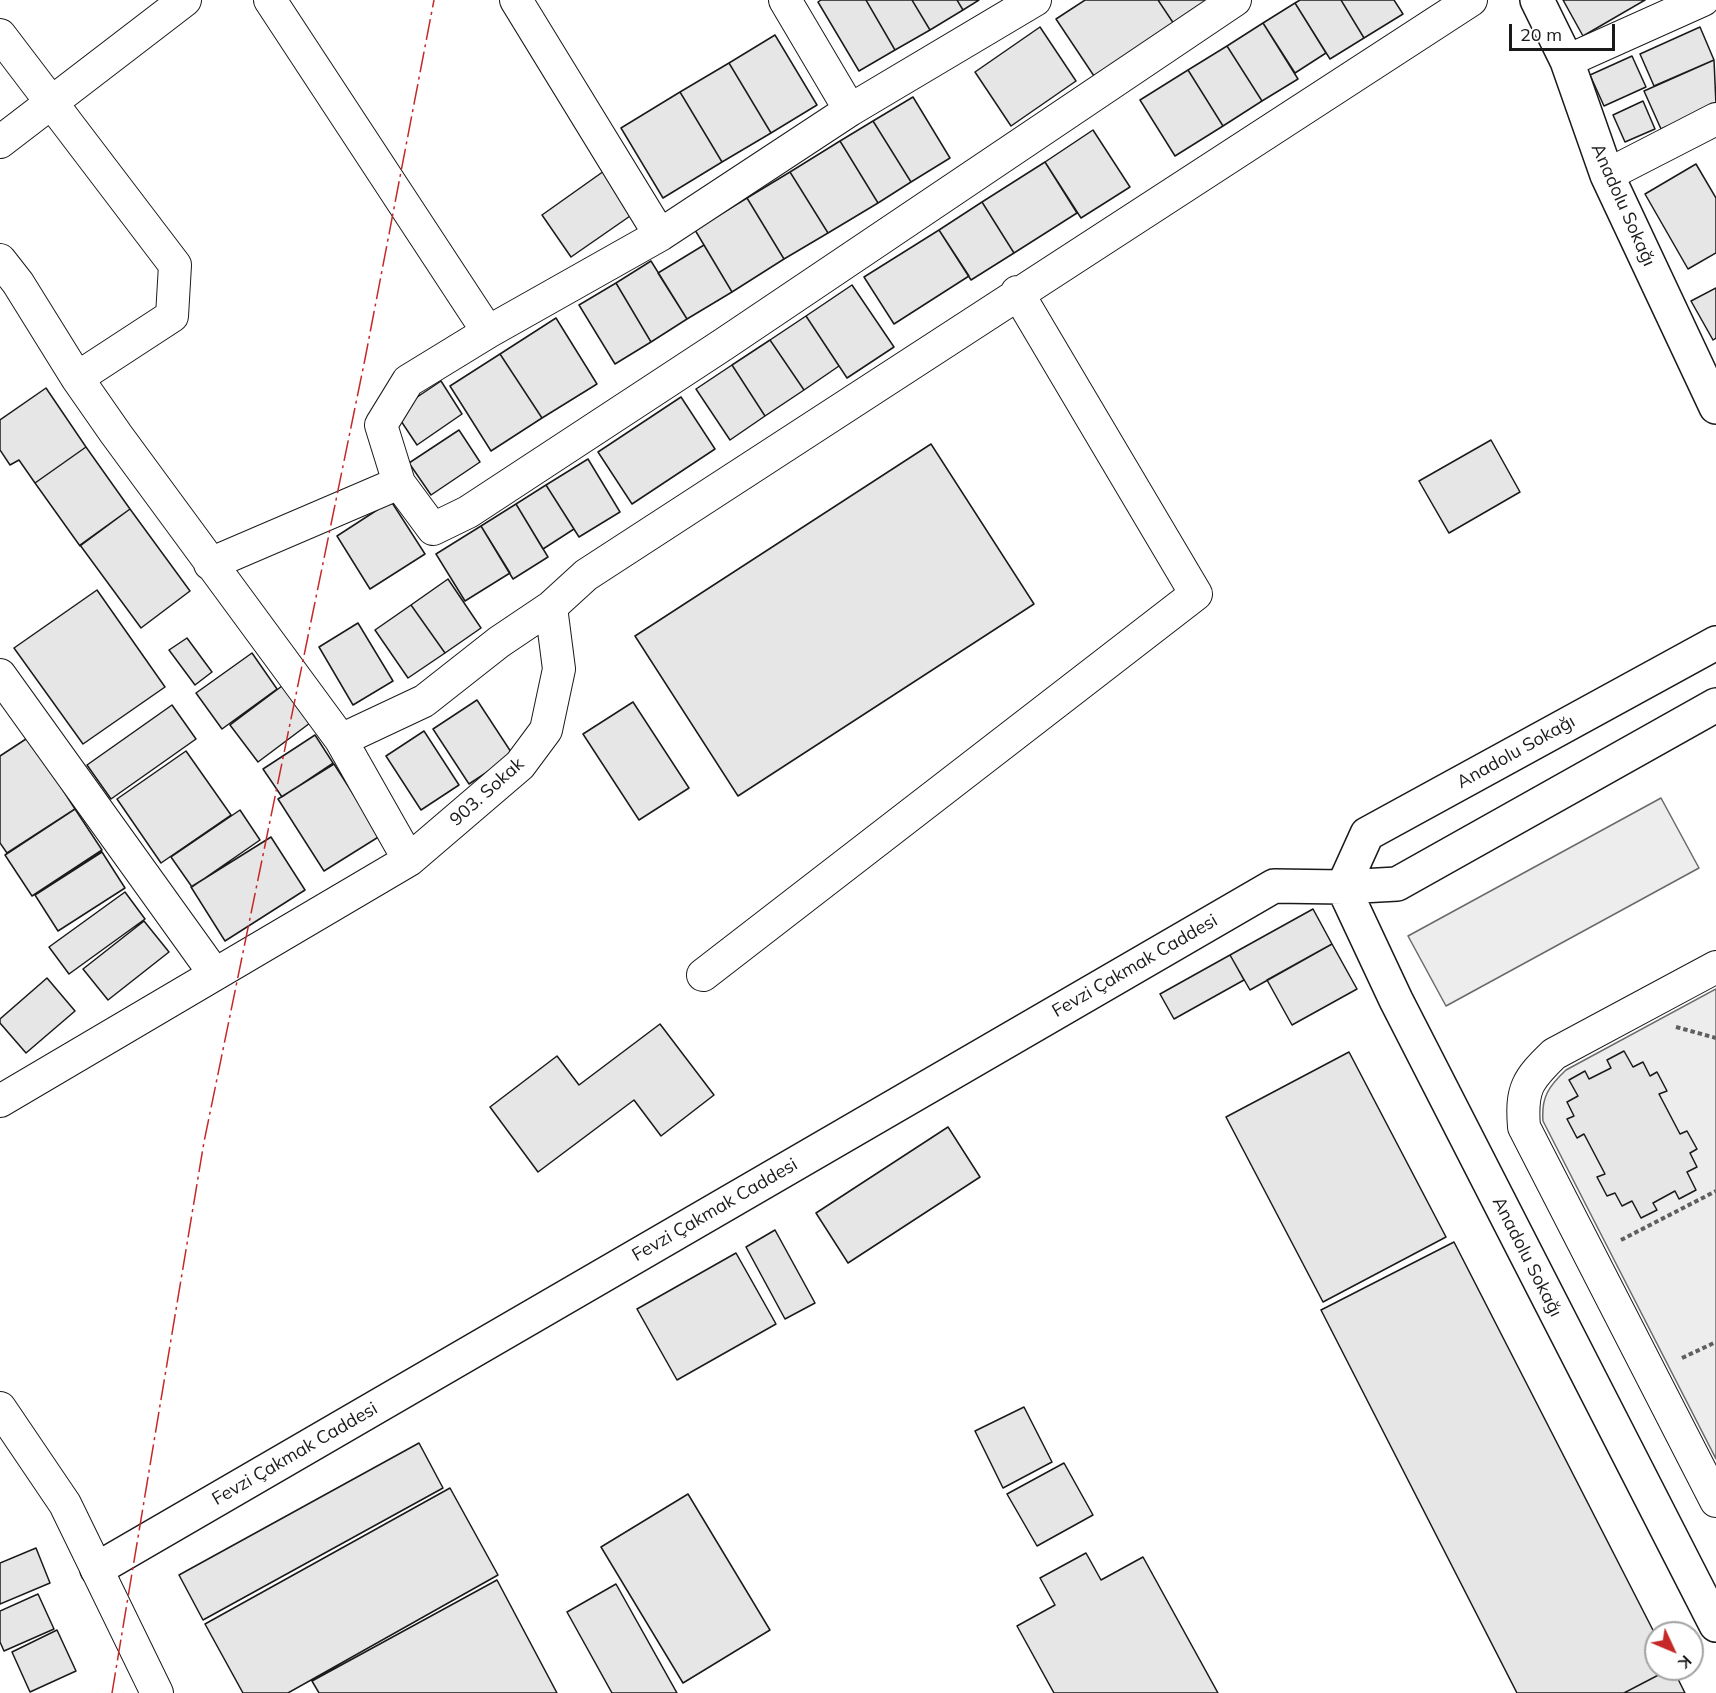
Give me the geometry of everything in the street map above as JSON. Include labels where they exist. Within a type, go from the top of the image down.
[{"type":"street","points":[[270,0],[488,332]]},
{"type":"street","points":[[516,0],[660,235]]},
{"type":"street","points":[[1035,0],[850,110],[660,235],[488,332],[408,381],[381,425],[399,483],[433,529],[468,512],[724,344],[1235,0]]},
{"type":"street","points":[[341,740],[424,701],[498,642],[551,607],[586,574],[1017,292],[1471,0]]},
{"type":"street","name":"Anadolu Sokağı","points":[[1537,0],[1568,61],[1607,175],[1709,372],[1716,407]]},
{"type":"street","points":[[1568,61],[1703,0]]},
{"type":"street","points":[[788,1],[850,110]]},
{"type":"street","points":[[0,142],[51,104],[175,3]]},
{"type":"street","points":[[0,35],[175,265],[172,316],[77,378]]},
{"type":"street","points":[[1607,175],[1716,119]]},
{"type":"street","points":[[6,278],[210,564],[341,740],[409,860]]},
{"type":"street","points":[[703,975],[1196,594],[1017,292]]},
{"type":"street","points":[[210,564],[399,483]]},
{"type":"street","name":"903. Sokak","points":[[0,1101],[409,860],[520,765],[546,730],[559,669],[551,607]]},
{"type":"street","name":"Anadolu Sokağı","points":[[1716,643],[1366,834],[1342,887],[1396,1000],[1716,1625]]},
{"type":"street","points":[[0,675],[214,973]]},
{"type":"street","points":[[1342,887],[1398,884],[1716,705]]},
{"type":"street","name":"Fevzi Çakmak Caddesi","points":[[97,1569],[1274,885],[1342,887]]},
{"type":"street","points":[[1716,967],[1554,1054],[1534,1073],[1522,1100],[1524,1127],[1716,1501]]},
{"type":"street","points":[[0,1408],[65,1504],[157,1693]]},
{"type":"path","points":[[1590,1256],[1716,1191]]},
{"type":"shaded area","points":[[1661,798],[1699,868],[1446,1006],[1408,936]]},
{"type":"shaded area","points":[[1716,989],[1716,1459],[1543,1121],[1543,1105],[1547,1092],[1566,1070]]},
{"type":"building","points":[[821,0],[866,0],[895,50],[859,71],[818,2]]},
{"type":"building","points":[[866,0],[912,0],[930,30],[895,50]]},
{"type":"building","points":[[912,0],[957,0],[963,10],[930,30]]},
{"type":"building","points":[[957,0],[979,0],[963,10]]},
{"type":"building","points":[[1085,0],[1158,0],[1174,24],[1094,76],[1056,19]]},
{"type":"building","points":[[1158,0],[1210,0],[1174,24]]},
{"type":"building","points":[[1300,0],[1341,0],[1364,38],[1330,59],[1295,3]]},
{"type":"building","points":[[1341,0],[1394,0],[1403,14],[1364,38]]},
{"type":"building","points":[[1563,0],[1645,0],[1583,36]]},
{"type":"building","points":[[1295,3],[1326,53],[1295,73],[1263,23]]},
{"type":"building","points":[[1263,23],[1298,79],[1262,101],[1227,46]]},
{"type":"building","points":[[1040,27],[1076,81],[1011,126],[975,72]]},
{"type":"building","points":[[1700,27],[1714,60],[1654,86],[1640,54]]},
{"type":"building","points":[[775,35],[817,105],[771,133],[729,63]]},
{"type":"building","points":[[1227,46],[1262,101],[1223,126],[1188,70]]},
{"type":"building","points":[[1632,56],[1646,87],[1604,106],[1590,75]]},
{"type":"building","points":[[1714,60],[1716,105],[1661,129],[1644,91]]},
{"type":"building","points":[[729,63],[771,133],[722,162],[680,92]]},
{"type":"building","points":[[1188,70],[1223,126],[1175,156],[1140,100]]},
{"type":"building","points":[[680,92],[722,162],[663,198],[621,128]]},
{"type":"building","points":[[913,97],[950,158],[911,182],[873,121]]},
{"type":"building","points":[[1643,101],[1655,129],[1625,142],[1613,115]]},
{"type":"building","points":[[873,121],[911,182],[878,203],[840,141]]},
{"type":"building","points":[[1093,130],[1130,187],[1081,218],[1045,162]]},
{"type":"building","points":[[840,141],[878,203],[828,233],[790,172]]},
{"type":"building","points":[[1045,162],[1077,213],[1014,253],[982,202]]},
{"type":"building","points":[[1696,164],[1716,198],[1716,253],[1688,269],[1645,194]]},
{"type":"building","points":[[604,171],[633,214],[571,257],[542,215]]},
{"type":"building","points":[[790,172],[828,233],[784,259],[747,198]]},
{"type":"building","points":[[747,198],[784,259],[732,292],[695,230]]},
{"type":"building","points":[[982,202],[1014,253],[971,280],[939,230]]},
{"type":"building","points":[[939,230],[969,276],[894,324],[864,277]]},
{"type":"building","points":[[704,245],[732,292],[687,319],[658,273]]},
{"type":"building","points":[[651,261],[687,319],[651,342],[616,283]]},
{"type":"building","points":[[616,283],[651,342],[615,364],[579,305]]},
{"type":"building","points":[[852,285],[894,347],[847,378],[806,316]]},
{"type":"building","points":[[1716,288],[1716,338],[1713,340],[1691,301]]},
{"type":"building","points":[[806,316],[839,366],[804,390],[770,340]]},
{"type":"building","points":[[556,318],[597,384],[542,418],[500,354]]},
{"type":"building","points":[[770,340],[804,390],[765,416],[732,365]]},
{"type":"building","points":[[500,354],[542,418],[491,451],[450,386]]},
{"type":"building","points":[[732,365],[765,416],[730,440],[696,389]]},
{"type":"building","points":[[441,381],[462,414],[417,445],[395,412]]},
{"type":"building","points":[[46,388],[86,447],[35,483],[19,460],[10,465],[0,450],[0,420]]},
{"type":"building","points":[[681,397],[715,449],[632,504],[598,452]]},
{"type":"building","points":[[459,430],[480,462],[431,495],[409,463]]},
{"type":"building","points":[[1491,440],[1520,492],[1449,533],[1419,481]]},
{"type":"building","points":[[931,444],[1034,604],[738,796],[635,636]]},
{"type":"building","points":[[86,447],[130,509],[80,546],[35,483]]},
{"type":"building","points":[[588,459],[620,512],[579,537],[546,485]]},
{"type":"building","points":[[546,485],[574,529],[543,549],[516,504]]},
{"type":"building","points":[[391,501],[425,554],[370,589],[337,536]]},
{"type":"building","points":[[516,504],[548,557],[513,579],[481,526]]},
{"type":"building","points":[[130,509],[190,591],[141,628],[80,545]]},
{"type":"building","points":[[481,526],[510,573],[465,601],[436,554]]},
{"type":"building","points":[[448,579],[481,628],[445,653],[411,605]]},
{"type":"building","points":[[97,590],[165,687],[83,744],[14,648]]},
{"type":"building","points":[[411,605],[445,653],[408,678],[375,630]]},
{"type":"building","points":[[358,623],[393,681],[353,705],[319,647]]},
{"type":"building","points":[[187,638],[212,672],[195,685],[169,650]]},
{"type":"building","points":[[252,653],[277,689],[222,729],[196,693]]},
{"type":"building","points":[[282,686],[310,723],[258,762],[230,725]]},
{"type":"building","points":[[477,700],[513,755],[469,784],[433,729]]},
{"type":"building","points":[[633,702],[689,788],[639,820],[583,734]]},
{"type":"building","points":[[172,705],[196,739],[111,799],[87,765]]},
{"type":"building","points":[[424,731],[459,785],[421,810],[386,756]]},
{"type":"building","points":[[315,735],[333,763],[282,797],[263,769]]},
{"type":"building","points":[[29,737],[75,809],[7,853],[0,843],[0,756]]},
{"type":"building","points":[[186,751],[231,815],[161,863],[117,799]]},
{"type":"building","points":[[334,764],[380,836],[324,871],[278,799]]},
{"type":"building","points":[[75,809],[102,850],[32,896],[5,855]]},
{"type":"building","points":[[240,810],[260,840],[192,887],[171,857]]},
{"type":"building","points":[[271,837],[305,890],[225,941],[191,887]]},
{"type":"building","points":[[102,852],[125,888],[58,931],[35,895]]},
{"type":"building","points":[[125,892],[145,919],[69,974],[49,947]]},
{"type":"building","points":[[1313,909],[1332,944],[1250,990],[1230,955]]},
{"type":"building","points":[[144,921],[169,952],[108,1000],[83,969]]},
{"type":"building","points":[[1332,944],[1357,989],[1292,1025],[1267,980]]},
{"type":"building","points":[[1230,955],[1244,980],[1174,1019],[1160,994]]},
{"type":"building","points":[[47,978],[75,1011],[26,1053],[0,1023],[0,1019]]},
{"type":"building","points":[[660,1024],[714,1095],[661,1136],[634,1100],[538,1172],[490,1107],[557,1056],[579,1085]]},
{"type":"building","points":[[1624,1051],[1633,1067],[1643,1062],[1650,1076],[1657,1072],[1667,1091],[1659,1094],[1680,1134],[1687,1131],[1697,1149],[1690,1153],[1697,1167],[1687,1172],[1696,1190],[1679,1199],[1675,1191],[1653,1203],[1657,1210],[1641,1218],[1632,1201],[1622,1206],[1615,1193],[1607,1196],[1597,1177],[1605,1174],[1584,1134],[1577,1138],[1567,1119],[1574,1116],[1567,1102],[1578,1096],[1569,1080],[1585,1071],[1589,1079],[1611,1068],[1607,1060]]},
{"type":"building","points":[[1349,1052],[1446,1237],[1323,1302],[1226,1117]]},
{"type":"building","points":[[948,1127],[980,1177],[848,1263],[816,1213]]},
{"type":"building","points":[[775,1230],[815,1303],[785,1319],[746,1247]]},
{"type":"building","points":[[1454,1242],[1648,1621],[1644,1621],[1644,1681],[1647,1681],[1624,1693],[1517,1693],[1321,1310]]},
{"type":"building","points":[[736,1253],[776,1324],[677,1380],[637,1309]]},
{"type":"building","points":[[1024,1407],[1052,1462],[1003,1488],[975,1431]]},
{"type":"building","points":[[419,1443],[443,1488],[203,1620],[179,1575]]},
{"type":"building","points":[[1064,1463],[1093,1515],[1037,1546],[1007,1494]]},
{"type":"building","points":[[450,1488],[498,1575],[288,1693],[243,1693],[205,1624]]},
{"type":"building","points":[[688,1494],[770,1630],[683,1683],[601,1547]]},
{"type":"building","points":[[36,1548],[50,1583],[0,1604],[0,1563]]},
{"type":"building","points":[[1086,1553],[1101,1580],[1143,1557],[1218,1693],[1054,1693],[1017,1626],[1055,1605],[1040,1578]]},
{"type":"building","points":[[497,1580],[557,1693],[319,1693],[312,1681]]},
{"type":"building","points":[[616,1584],[677,1693],[612,1693],[567,1612]]},
{"type":"building","points":[[38,1594],[54,1629],[4,1651],[0,1642],[0,1611]]},
{"type":"building","points":[[57,1630],[76,1671],[30,1692],[12,1652]]},
{"type":"building","points":[[1647,1681],[1679,1681],[1685,1693],[1624,1693]]},
{"type":"power","points":[[112,1693],[204,1142],[365,359],[434,0]]}]
